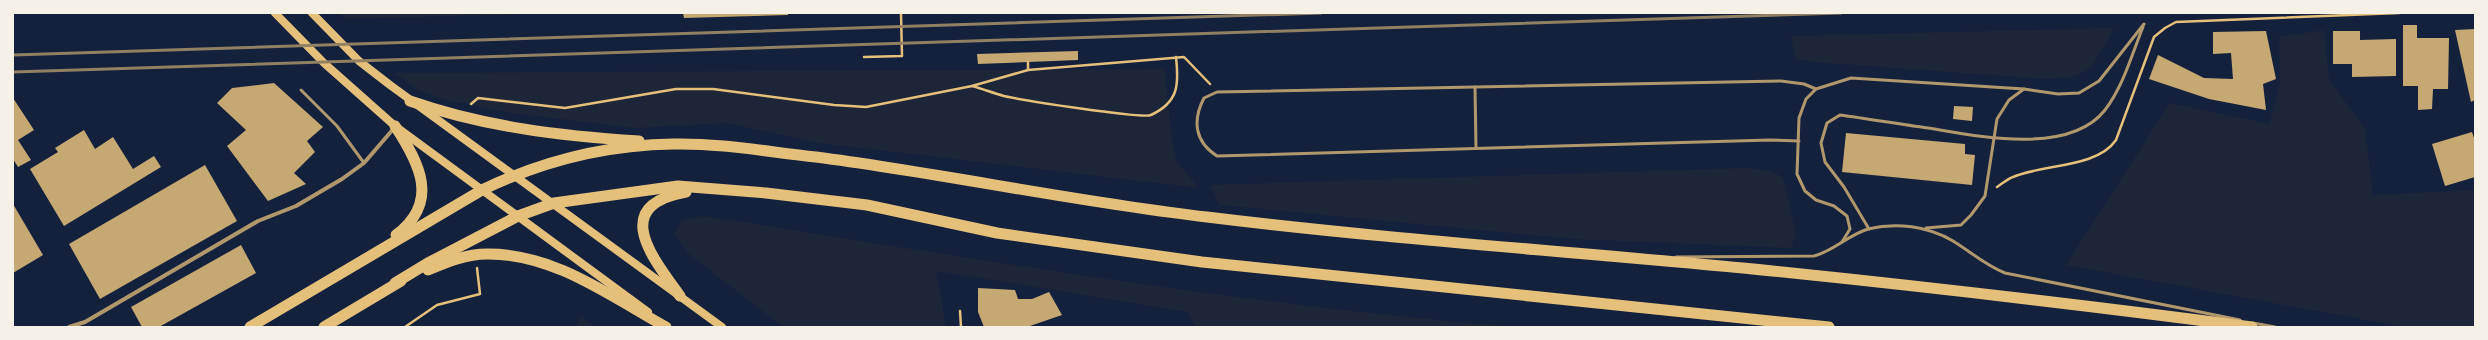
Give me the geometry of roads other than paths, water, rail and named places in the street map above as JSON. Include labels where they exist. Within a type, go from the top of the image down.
[{"type":"highway","points":[[410,101],[457,115],[507,126],[591,138],[694,144],[892,167],[1005,188],[1206,217],[2026,298],[2252,327]]},
{"type":"highway","points":[[365,258],[401,231],[419,211],[423,190],[418,164],[395,126]]},
{"type":"highway","points":[[250,327],[482,190],[512,176],[557,160],[602,151],[636,146],[694,144]]},
{"type":"highway","points":[[324,327],[395,283],[518,216],[554,203],[636,190],[678,186],[710,188],[867,205],[997,233],[1202,262],[1829,327]]},
{"type":"highway","points":[[680,296],[648,250],[643,221],[648,210],[658,200],[672,194],[710,188]]},
{"type":"highway","points":[[395,283],[455,259],[486,254],[509,255],[539,261],[565,271],[666,327]]},
{"type":"main road","points":[[275,13],[324,62],[395,126],[670,327]]},
{"type":"main road","points":[[312,13],[359,62],[512,176],[554,203],[722,327]]},
{"type":"street","points":[[69,327],[85,322],[258,221],[296,206],[342,179],[364,163],[395,126]]},
{"type":"lane","points":[[1842,243],[1850,229],[1847,216],[1834,206],[1816,200],[1804,191],[1797,174],[1799,118],[1806,99],[1816,89],[1832,82],[1851,78],[2024,89],[2058,94],[2079,92],[2099,81],[2144,24],[2119,86],[2105,111],[2084,128],[2057,136],[1995,139],[1840,115],[1827,123],[1821,143],[1824,162],[1844,187],[1869,229]]},
{"type":"lane","points":[[1799,141],[1770,140],[1217,156],[1206,149],[1199,139],[1196,127],[1197,115],[1204,98],[1217,92],[1781,81],[1804,84],[1816,89]]},
{"type":"lane","points":[[1475,87],[1476,148]]},
{"type":"lane","points":[[1612,256],[1800,257],[1827,252],[1854,234],[1869,229],[1899,226],[1923,228],[1961,226],[1985,196],[1997,119],[2003,108],[2024,89]]},
{"type":"lane","points":[[301,90],[337,126],[364,163]]},
{"type":"lane","points":[[1923,228],[1952,240],[1988,266],[2005,273],[2275,327]]},
{"type":"railway","points":[[13,55],[1321,13]]},
{"type":"railway","points":[[13,72],[1841,13]]}]
